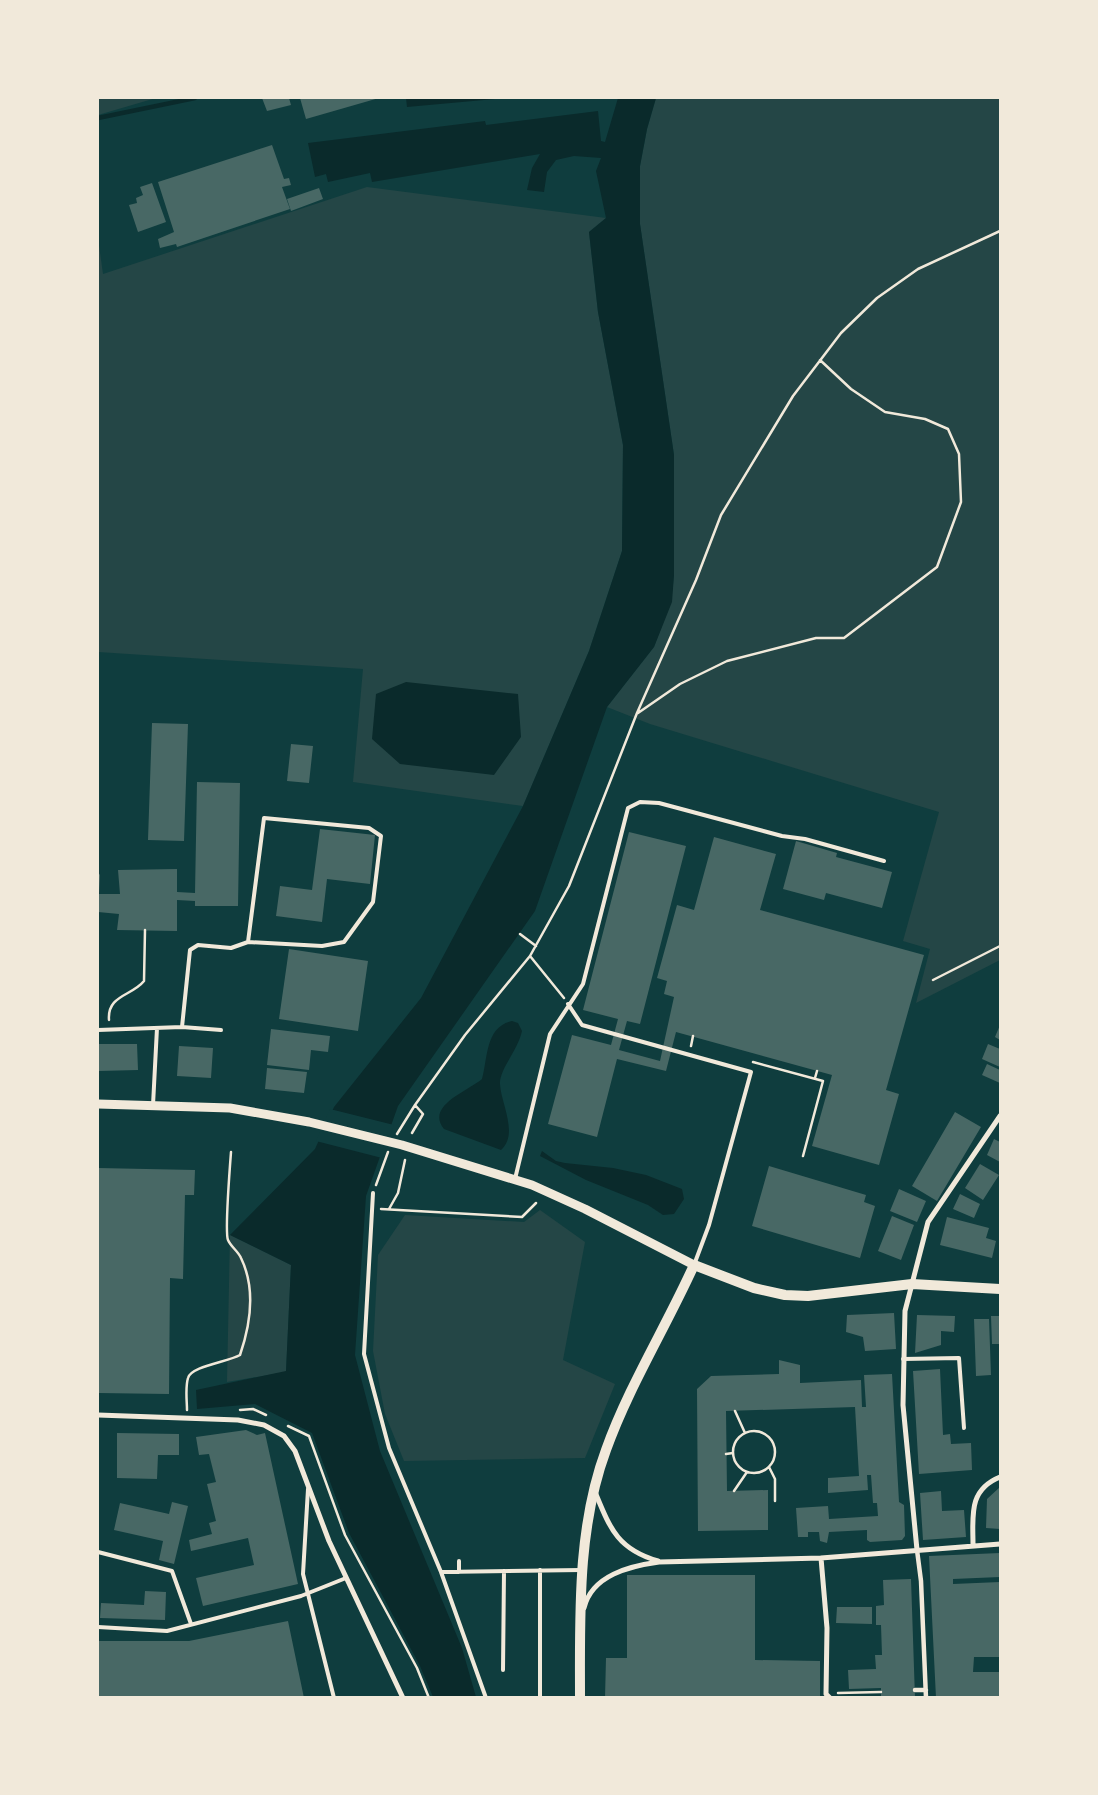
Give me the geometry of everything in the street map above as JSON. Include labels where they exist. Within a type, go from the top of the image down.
[{"type":"main road","points":[[580,1698],[582,1570],[595,1491],[606,1450],[694,1265],[754,1288],[808,1296],[912,1284],[1000,1289]]},
{"type":"street","points":[[98,1104],[230,1108],[309,1122],[398,1144],[515,1179],[585,1209],[694,1265]]},
{"type":"street","points":[[926,1698],[921,1581],[903,1405],[905,1312],[928,1222],[999,1122],[1000,1116]]},
{"type":"street","points":[[98,1415],[238,1420],[264,1425],[276,1431],[291,1444],[329,1542],[403,1698]]},
{"type":"street","points":[[973,1545],[973,1507],[980,1489],[1000,1477]]},
{"type":"street","points":[[595,1491],[610,1528],[624,1546],[637,1554],[659,1562]]},
{"type":"street","points":[[581,1628],[584,1605],[593,1587],[603,1579],[636,1565],[659,1562],[821,1558],[1000,1544]]},
{"type":"street","points":[[821,1558],[827,1628],[828,1696]]},
{"type":"street","points":[[915,1690],[926,1690]]},
{"type":"lane","points":[[515,1179],[550,1034],[582,984],[628,808],[640,802],[659,803],[782,836],[805,839],[884,861]]},
{"type":"lane","points":[[182,1027],[190,950],[198,945],[231,948],[248,942],[322,946],[344,942],[373,902],[381,836],[369,828],[264,818],[248,942]]},
{"type":"lane","points":[[568,1004],[582,1025],[750,1072],[709,1225],[694,1265]]},
{"type":"lane","points":[[98,1030],[182,1027],[221,1030]]},
{"type":"lane","points":[[153,1105],[157,1028]]},
{"type":"lane","points":[[374,1193],[364,1354],[389,1448],[441,1572],[486,1698]]},
{"type":"lane","points":[[903,1359],[959,1358],[964,1428]]},
{"type":"lane","points":[[308,1487],[303,1574],[334,1698]]},
{"type":"lane","points":[[98,1552],[172,1571],[191,1624]]},
{"type":"lane","points":[[459,1561],[459,1572]]},
{"type":"lane","points":[[540,1570],[540,1698]]},
{"type":"lane","points":[[441,1572],[582,1570]]},
{"type":"lane","points":[[503,1670],[504,1571]]},
{"type":"lane","points":[[98,1627],[166,1631],[308,1594],[346,1578]]},
{"type":"path","points":[[398,1144],[415,1105],[465,1035],[530,956],[569,886],[637,713],[696,580],[721,514],[793,396],[841,333],[885,292],[918,269],[1000,231]]},
{"type":"path","points":[[637,713],[680,684],[727,661],[816,638],[844,638],[937,567],[961,502],[959,454],[948,429],[925,420],[885,412],[851,390],[820,360]]},
{"type":"path","points":[[109,1029],[108,1014],[112,1004],[118,997],[144,982],[145,930]]},
{"type":"path","points":[[520,934],[536,946]]},
{"type":"path","points":[[933,980],[1000,946]]},
{"type":"path","points":[[530,956],[568,1004]]},
{"type":"path","points":[[691,1046],[693,1036]]},
{"type":"path","points":[[684,1044],[700,1048]]},
{"type":"path","points":[[748,1061],[823,1080],[803,1156]]},
{"type":"path","points":[[815,1078],[817,1071]]},
{"type":"path","points":[[412,1133],[423,1114],[415,1105]]},
{"type":"path","points":[[374,1193],[390,1149]]},
{"type":"path","points":[[187,1412],[188,1379],[190,1374],[199,1367],[221,1364],[240,1355],[247,1335],[251,1306],[250,1281],[241,1257],[227,1239],[231,1152]]},
{"type":"path","points":[[389,1210],[398,1193],[405,1160]]},
{"type":"path","points":[[372,1208],[522,1217],[536,1203]]},
{"type":"path","points":[[735,1411],[745,1433]]},
{"type":"path","points":[[753,1431],[768,1437],[775,1452],[769,1466],[763,1471],[747,1472],[735,1461],[733,1453],[739,1438],[745,1433],[753,1431]]},
{"type":"path","points":[[726,1454],[733,1453]]},
{"type":"path","points":[[769,1466],[775,1479],[775,1501]]},
{"type":"path","points":[[734,1491],[747,1472]]},
{"type":"path","points":[[828,1696],[881,1692]]},
{"type":"shaded area","points":[[98,98],[156,98],[98,115]]},
{"type":"shaded area","points":[[406,98],[506,98],[407,107]]},
{"type":"shaded area","points":[[618,98],[656,98],[647,129],[640,166],[640,224],[674,455],[674,575],[672,602],[654,647],[607,707],[535,911],[398,1106],[366,1196],[355,1355],[380,1451],[462,1648],[476,1697],[433,1697],[420,1666],[349,1533],[312,1433],[255,1404],[197,1409],[196,1390],[286,1371],[291,1265],[230,1235],[315,1149],[334,1107],[421,998],[523,806],[589,651],[622,551],[623,445],[598,312],[589,232],[606,218],[596,171],[601,158],[574,156],[556,160],[547,172],[544,192],[527,190],[532,168],[540,154],[372,182],[370,173],[328,182],[326,174],[315,177],[308,143],[485,121],[486,125],[598,111],[601,141],[605,142]]},
{"type":"shaded area","points":[[656,98],[1000,98],[1000,960],[916,1003],[930,949],[903,941],[939,812],[650,724],[607,707],[654,647],[671,602],[674,575],[674,455],[640,224],[640,166],[647,129]]},
{"type":"shaded area","points":[[367,187],[606,218],[589,232],[598,312],[623,445],[622,551],[589,651],[523,806],[353,782],[363,669],[98,652],[98,238],[103,274]]},
{"type":"shaded area","points":[[406,682],[518,694],[521,737],[494,775],[400,764],[372,739],[376,694]]},
{"type":"shaded area","points":[[512,1021],[518,1023],[522,1031],[500,1078],[501,1092],[509,1127],[509,1136],[501,1150],[444,1129],[440,1121],[440,1113],[451,1100],[482,1079],[492,1036],[503,1024]]},
{"type":"shaded area","points":[[542,1151],[556,1161],[613,1168],[646,1175],[682,1189],[684,1199],[674,1214],[663,1215],[648,1205],[586,1180],[540,1156]]},
{"type":"shaded area","points":[[540,1210],[585,1242],[563,1360],[615,1384],[585,1458],[404,1461],[385,1414],[373,1351],[378,1255],[405,1215],[524,1222]]},
{"type":"shaded area","points":[[230,1235],[291,1265],[286,1372],[227,1382]]},
{"type":"pier","points":[[330,1109],[394,1125],[382,1158],[316,1141]]},
{"type":"building","points":[[262,98],[289,98],[291,105],[267,111]]},
{"type":"building","points":[[300,98],[379,98],[306,119]]},
{"type":"building","points":[[272,145],[284,179],[289,178],[291,185],[282,187],[290,209],[177,247],[176,244],[160,248],[158,239],[174,232],[158,182]]},
{"type":"building","points":[[152,183],[166,222],[138,232],[129,205],[137,203],[136,198],[143,195],[140,187]]},
{"type":"building","points":[[319,188],[323,199],[291,211],[287,199]]},
{"type":"building","points":[[152,723],[188,724],[184,841],[148,840]]},
{"type":"building","points":[[291,744],[313,746],[309,783],[287,781]]},
{"type":"building","points":[[197,782],[240,783],[238,906],[195,906],[195,901],[177,900],[177,931],[117,930],[119,914],[98,912],[98,872],[100,875],[99,894],[120,894],[118,870],[177,869],[177,892],[195,893]]},
{"type":"building","points":[[320,829],[375,835],[370,884],[327,879],[322,922],[276,916],[280,886],[312,890]]},
{"type":"building","points":[[629,832],[686,846],[640,1024],[627,1021],[619,1050],[660,1061],[674,997],[664,994],[667,981],[657,978],[677,905],[694,910],[714,837],[776,854],[760,910],[924,955],[886,1090],[899,1094],[879,1165],[812,1146],[832,1075],[676,1032],[666,1071],[617,1059],[597,1137],[548,1124],[572,1035],[611,1045],[618,1019],[583,1010]]},
{"type":"building","points":[[796,841],[837,853],[836,857],[892,872],[882,908],[826,893],[824,900],[783,889]]},
{"type":"building","points":[[289,949],[368,961],[358,1031],[279,1019]]},
{"type":"building","points":[[1000,1025],[1000,1040],[995,1037]]},
{"type":"building","points":[[271,1029],[330,1036],[328,1052],[311,1050],[309,1070],[267,1065]]},
{"type":"building","points":[[98,1044],[137,1044],[138,1070],[98,1071]]},
{"type":"building","points":[[988,1044],[1000,1049],[1000,1067],[982,1059]]},
{"type":"building","points":[[179,1046],[213,1048],[211,1078],[177,1076]]},
{"type":"building","points":[[987,1064],[1000,1070],[1000,1083],[982,1075]]},
{"type":"building","points":[[267,1068],[307,1072],[304,1093],[265,1089]]},
{"type":"building","points":[[955,1112],[981,1127],[937,1201],[912,1186]]},
{"type":"building","points":[[994,1139],[1000,1142],[1000,1162],[987,1155]]},
{"type":"building","points":[[980,1164],[999,1175],[983,1200],[965,1188]]},
{"type":"building","points":[[769,1166],[866,1195],[864,1202],[875,1206],[860,1258],[752,1226]]},
{"type":"building","points":[[98,1168],[195,1170],[194,1195],[185,1195],[183,1279],[170,1278],[169,1394],[98,1393]]},
{"type":"building","points":[[899,1189],[926,1201],[917,1222],[890,1211]]},
{"type":"building","points":[[960,1194],[980,1204],[974,1218],[953,1209]]},
{"type":"building","points":[[892,1216],[914,1225],[901,1260],[878,1251]]},
{"type":"building","points":[[947,1217],[989,1228],[986,1238],[996,1241],[992,1258],[940,1245]]},
{"type":"building","points":[[894,1313],[896,1349],[865,1351],[863,1337],[846,1332],[847,1315]]},
{"type":"building","points":[[917,1315],[955,1316],[954,1332],[941,1331],[941,1345],[915,1353]]},
{"type":"building","points":[[991,1316],[1000,1316],[1000,1344],[992,1344]]},
{"type":"building","points":[[974,1319],[989,1319],[991,1375],[976,1376]]},
{"type":"building","points":[[779,1360],[800,1365],[800,1383],[861,1380],[862,1407],[866,1407],[864,1375],[892,1374],[899,1502],[904,1505],[905,1536],[902,1540],[870,1542],[867,1540],[867,1530],[829,1532],[827,1543],[820,1541],[819,1532],[808,1532],[808,1537],[798,1537],[796,1508],[828,1506],[829,1519],[878,1516],[877,1503],[873,1503],[871,1475],[867,1475],[868,1490],[828,1493],[828,1478],[859,1476],[855,1407],[726,1411],[727,1491],[768,1490],[768,1530],[698,1531],[697,1389],[711,1376],[779,1374]]},
{"type":"building","points":[[940,1369],[943,1435],[950,1434],[951,1444],[971,1443],[972,1470],[919,1474],[913,1371]]},
{"type":"building","points":[[246,1430],[257,1435],[265,1433],[298,1584],[203,1606],[196,1578],[254,1565],[248,1538],[191,1551],[189,1540],[212,1534],[209,1523],[216,1521],[207,1484],[216,1482],[209,1454],[199,1455],[196,1437]]},
{"type":"building","points":[[117,1433],[179,1434],[179,1455],[158,1455],[157,1479],[117,1478]]},
{"type":"building","points":[[1000,1487],[1000,1529],[986,1528],[987,1499]]},
{"type":"building","points":[[941,1491],[942,1511],[964,1510],[966,1537],[923,1540],[920,1493]]},
{"type":"building","points":[[172,1502],[188,1506],[174,1564],[159,1560],[163,1541],[114,1530],[120,1503],[169,1514]]},
{"type":"building","points":[[1000,1553],[1000,1577],[953,1579],[953,1584],[1000,1582],[1000,1657],[974,1657],[973,1672],[1000,1672],[1000,1698],[936,1698],[929,1556]]},
{"type":"building","points":[[627,1575],[755,1575],[755,1660],[820,1661],[820,1698],[605,1698],[606,1658],[627,1658]]},
{"type":"building","points":[[911,1579],[915,1698],[881,1698],[881,1688],[849,1689],[848,1670],[876,1669],[875,1655],[882,1655],[881,1625],[876,1625],[876,1606],[884,1605],[883,1580]]},
{"type":"building","points":[[145,1591],[166,1592],[165,1620],[100,1618],[101,1603],[144,1605]]},
{"type":"building","points":[[837,1607],[872,1607],[872,1624],[836,1623]]},
{"type":"building","points":[[288,1621],[304,1698],[98,1698],[98,1641],[189,1641]]},
{"type":"waterway","points":[[98,118],[195,98]]}]
